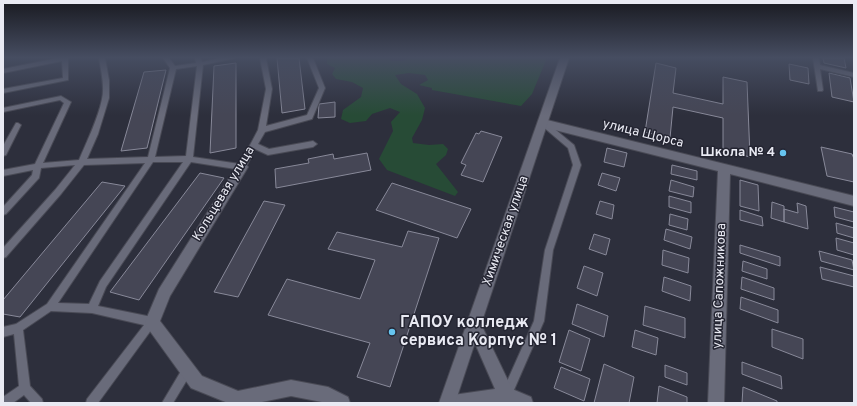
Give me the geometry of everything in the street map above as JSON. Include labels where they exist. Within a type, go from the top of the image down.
[{"type":"street","name":"Химическая улица","points":[[447,403],[559,77]]},
{"type":"street","name":"улица Щорса","points":[[543,123],[854,201]]},
{"type":"street","name":"Кольцевая улица","points":[[152,322],[164,293],[242,167]]},
{"type":"street","name":"улица Сапожникова","points":[[716,403],[724,168]]},
{"type":"street","points":[[152,322],[197,382],[238,399],[291,388],[342,403]]},
{"type":"street","points":[[474,326],[506,395]]},
{"type":"street","points":[[453,403],[506,395],[525,403]]},
{"type":"lane","points":[[3,91],[66,79],[66,77]]},
{"type":"lane","points":[[3,254],[58,192],[81,163],[94,134],[106,98],[105,77]]},
{"type":"lane","points":[[3,332],[18,328],[50,307],[151,160],[171,77]]},
{"type":"lane","points":[[92,309],[103,284],[189,159],[197,77]]},
{"type":"lane","name":"Кольцевая улица","points":[[242,167],[262,130],[269,88],[267,77]]},
{"type":"lane","points":[[262,130],[310,117],[322,88],[318,77]]},
{"type":"lane","points":[[818,77],[820,90]]},
{"type":"lane","points":[[3,110],[62,98],[68,102],[38,166],[36,176],[3,212]]},
{"type":"lane","points":[[506,395],[539,321],[549,250],[577,164],[570,147],[543,123]]},
{"type":"lane","points":[[3,153],[18,125]]},
{"type":"lane","points":[[254,145],[268,152],[313,144]]},
{"type":"lane","points":[[3,173],[38,166],[189,159],[242,167]]},
{"type":"lane","points":[[50,307],[92,309],[152,322],[91,403]]},
{"type":"lane","points":[[18,328],[25,388],[38,403]]},
{"type":"lane","points":[[167,403],[188,370]]},
{"type":"lane","points":[[4,403],[25,388]]},
{"type":"green space","points":[[334,77],[396,77],[401,84],[417,94],[425,108],[422,120],[412,138],[413,143],[429,145],[443,144],[448,149],[446,155],[436,164],[458,192],[455,196],[387,170],[379,159],[393,131],[391,122],[400,112],[390,108],[372,114],[366,121],[350,123],[341,119],[343,110],[361,97],[363,88],[352,82],[336,79]]},
{"type":"green space","points":[[426,77],[539,77],[532,94],[521,106],[432,90],[432,88],[419,85],[428,80]]},
{"type":"building","points":[[143,77],[164,77],[147,148],[121,151]]},
{"type":"building","points":[[213,77],[236,77],[236,148],[210,153]]},
{"type":"building","points":[[279,77],[301,77],[305,109],[282,113]]},
{"type":"building","points":[[654,77],[675,77],[673,93],[723,104],[723,77],[747,82],[750,157],[723,150],[723,118],[673,107],[670,138],[645,132]]},
{"type":"building","points":[[790,77],[809,77],[809,84],[790,80]]},
{"type":"building","points":[[829,77],[850,78],[854,102],[832,97]]},
{"type":"building","points":[[335,102],[335,117],[318,118],[319,104]]},
{"type":"building","points":[[481,131],[502,137],[483,182],[461,175],[466,165],[461,163],[476,133],[479,134]]},
{"type":"building","points":[[821,147],[852,154],[854,159],[854,182],[827,176]]},
{"type":"building","points":[[607,148],[627,153],[624,167],[604,162]]},
{"type":"building","points":[[367,153],[371,170],[276,188],[275,169],[309,163],[308,159],[333,154],[334,159]]},
{"type":"building","points":[[672,165],[697,171],[697,180],[671,174]]},
{"type":"building","points":[[200,173],[224,178],[139,300],[110,292]]},
{"type":"building","points":[[602,173],[620,178],[616,191],[598,185]]},
{"type":"building","points":[[671,180],[694,187],[693,197],[669,191]]},
{"type":"building","points":[[740,180],[758,185],[759,211],[740,206]]},
{"type":"building","points":[[102,182],[125,186],[20,317],[3,314],[3,300]]},
{"type":"building","points":[[392,183],[471,209],[457,238],[376,210]]},
{"type":"building","points":[[669,196],[691,202],[691,213],[669,207]]},
{"type":"building","points":[[264,201],[285,205],[238,297],[214,292]]},
{"type":"building","points":[[600,201],[614,205],[612,219],[596,214]]},
{"type":"building","points":[[772,202],[784,206],[784,222],[771,218]]},
{"type":"building","points":[[797,203],[806,206],[808,229],[784,222],[784,209],[798,213]]},
{"type":"building","points":[[834,207],[854,212],[854,222],[835,217]]},
{"type":"building","points":[[740,210],[762,217],[763,226],[740,220]]},
{"type":"building","points":[[670,214],[688,219],[687,230],[669,225]]},
{"type":"building","points":[[836,223],[854,228],[854,238],[837,233]]},
{"type":"building","points":[[666,229],[692,237],[690,249],[664,240]]},
{"type":"building","points":[[408,231],[439,238],[390,387],[357,377],[370,343],[268,315],[287,279],[360,299],[375,260],[328,249],[337,232],[402,247]]},
{"type":"building","points":[[594,234],[610,239],[606,255],[589,249]]},
{"type":"building","points":[[836,238],[854,243],[854,255],[837,250]]},
{"type":"building","points":[[740,245],[780,257],[780,266],[740,253]]},
{"type":"building","points":[[663,250],[689,258],[688,273],[662,265]]},
{"type":"building","points":[[819,251],[852,260],[854,270],[821,261]]},
{"type":"building","points":[[743,261],[767,269],[767,279],[742,271]]},
{"type":"building","points":[[584,266],[603,273],[597,296],[577,288]]},
{"type":"building","points":[[820,267],[854,276],[854,287],[822,279]]},
{"type":"building","points":[[664,277],[691,286],[690,301],[662,291]]},
{"type":"building","points":[[742,277],[774,288],[774,300],[741,289]]},
{"type":"building","points":[[741,297],[778,310],[778,323],[740,309]]},
{"type":"building","points":[[577,304],[608,316],[604,337],[572,324]]},
{"type":"building","points":[[645,306],[685,318],[685,338],[643,325]]},
{"type":"building","points":[[772,329],[803,339],[803,359],[772,347]]},
{"type":"building","points":[[569,330],[590,339],[581,371],[559,362]]},
{"type":"building","points":[[635,330],[658,338],[656,355],[632,347]]},
{"type":"building","points":[[742,362],[781,376],[782,389],[742,374]]},
{"type":"building","points":[[604,364],[634,377],[629,403],[594,403]]},
{"type":"building","points":[[665,365],[687,373],[687,385],[665,377]]},
{"type":"building","points":[[561,367],[590,379],[584,401],[554,388]]},
{"type":"building","points":[[659,386],[687,397],[687,403],[657,403]]},
{"type":"building","points":[[743,387],[777,401],[777,403],[742,403]]},
{"type":"place","name":"Школа № 4","points":[[783,153]]},
{"type":"place","name":"ГАПОУ колледж сервиса Корпус № 1","points":[[392,332]]}]
